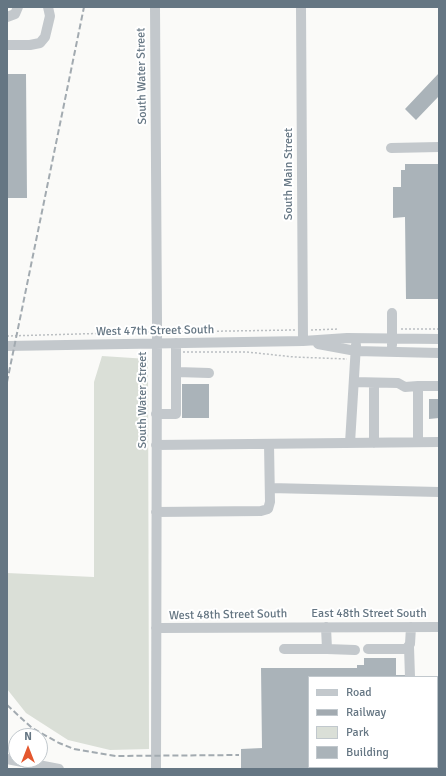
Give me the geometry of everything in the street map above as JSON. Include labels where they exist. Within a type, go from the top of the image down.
[{"type":"street","points":[[7,17],[15,14],[18,7]]},
{"type":"street","points":[[7,45],[30,45],[40,43],[46,37],[50,16],[48,7]]},
{"type":"street","name":"South Water Street","points":[[155,7],[157,332],[156,769]]},
{"type":"street","name":"South Main Street","points":[[301,7],[303,341]]},
{"type":"street","points":[[391,148],[439,147]]},
{"type":"street","points":[[392,312],[392,351]]},
{"type":"street","points":[[303,341],[392,334],[439,339]]},
{"type":"street","points":[[350,443],[356,338]]},
{"type":"street","points":[[303,341],[355,355],[392,351],[439,353]]},
{"type":"street","name":"West 47th Street South","points":[[7,346],[156,344],[176,348],[303,341]]},
{"type":"street","points":[[156,414],[176,414],[176,348]]},
{"type":"street","points":[[177,372],[209,373]]},
{"type":"street","points":[[354,382],[398,384],[405,387],[439,386]]},
{"type":"street","points":[[374,383],[374,443]]},
{"type":"street","points":[[418,386],[418,442]]},
{"type":"street","points":[[156,445],[439,442]]},
{"type":"street","points":[[156,512],[261,511],[268,509],[270,488],[269,444]]},
{"type":"street","points":[[270,488],[439,492]]},
{"type":"street","name":"West 48th Street South","points":[[156,628],[300,627]]},
{"type":"street","name":"East 48th Street South","points":[[300,627],[439,627]]},
{"type":"street","points":[[326,627],[327,650]]},
{"type":"street","points":[[410,676],[409,647],[411,627]]},
{"type":"street","points":[[368,649],[406,649],[409,647]]},
{"type":"street","points":[[284,649],[355,650]]},
{"type":"street","points":[[7,758],[59,769]]},
{"type":"path","points":[[7,336],[346,329]]},
{"type":"path","points":[[392,334],[439,329]]},
{"type":"path","points":[[176,348],[247,352],[294,357],[355,355]]},
{"type":"green space","points":[[102,356],[148,359],[149,749],[110,750],[68,740],[26,713],[7,689],[7,573],[94,577],[94,382]]},
{"type":"building","points":[[439,73],[439,96],[416,120],[405,109]]},
{"type":"building","points":[[7,74],[26,74],[27,198],[7,198]]},
{"type":"building","points":[[405,164],[439,164],[439,299],[406,299],[405,217],[393,218],[393,187],[401,187],[401,170],[405,170]]},
{"type":"building","points":[[182,384],[209,384],[209,418],[182,418]]},
{"type":"building","points":[[429,399],[439,399],[439,418],[429,419]]},
{"type":"building","points":[[364,658],[396,658],[396,675],[407,676],[308,676],[308,768],[365,769],[241,768],[241,749],[262,748],[261,668],[357,668],[357,665],[364,665]]},
{"type":"railway","points":[[7,382],[84,7]]},
{"type":"railway","points":[[7,705],[32,728],[59,743],[74,749],[116,756],[239,755]]}]
